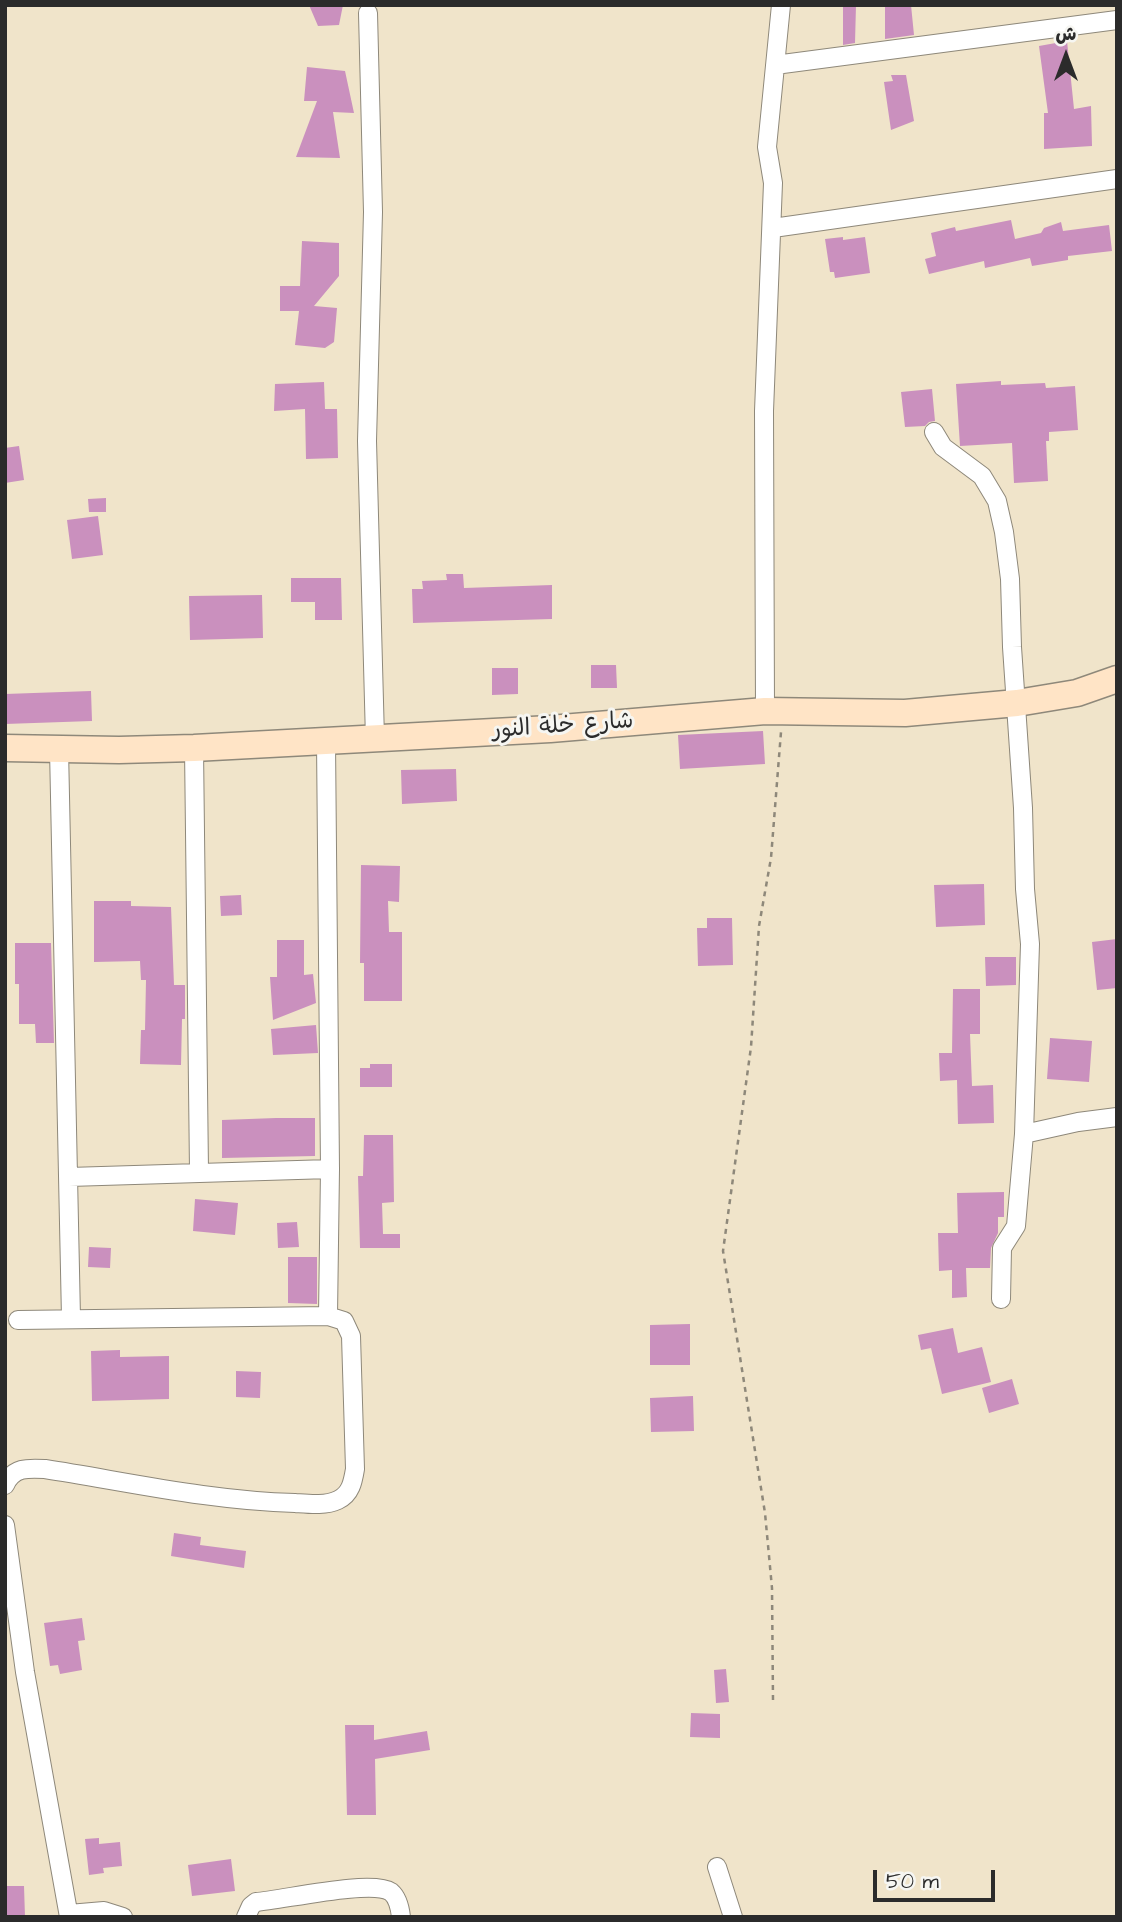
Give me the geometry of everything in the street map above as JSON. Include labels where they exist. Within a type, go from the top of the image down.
[{"type":"street","points":[[773,711],[764,411],[773,228],[773,183],[767,147],[781,5]]},
{"type":"street","points":[[368,13],[373,212],[367,441],[375,740]]},
{"type":"street","points":[[775,65],[1117,20]]},
{"type":"street","points":[[773,228],[1117,179]]},
{"type":"street","points":[[934,432],[943,447],[982,476],[997,501],[1010,579],[1030,944],[1024,1134],[1016,1226],[1002,1248],[1001,1299]]},
{"type":"street","name":"شارع خلة النور","points":[[5,748],[194,748],[550,729],[773,711],[905,713],[1017,703],[1077,693],[1117,679]]},
{"type":"street","points":[[326,742],[330,1169],[328,1316]]},
{"type":"street","points":[[194,748],[199,1171]]},
{"type":"street","points":[[59,749],[71,1318]]},
{"type":"street","points":[[1024,1134],[1077,1122],[1117,1117]]},
{"type":"street","points":[[69,1177],[330,1169]]},
{"type":"street","points":[[5,1485],[13,1473],[24,1468],[45,1469],[258,1503],[322,1504],[337,1501],[346,1494],[351,1488],[355,1469],[351,1336],[344,1321],[328,1316],[18,1320]]},
{"type":"street","points":[[5,1525],[25,1672],[69,1916],[104,1911],[123,1917]]},
{"type":"street","points":[[718,1867],[733,1917]]},
{"type":"street","points":[[246,1917],[256,1902],[370,1887],[391,1892],[397,1899],[401,1917]]},
{"type":"path","points":[[773,711],[780,761],[771,858],[759,926],[751,1047],[723,1251],[766,1526],[772,1588],[773,1700]]},
{"type":"building","points":[[309,5],[343,5],[339,25],[318,26]]},
{"type":"building","points":[[843,5],[856,5],[855,43],[843,45]]},
{"type":"building","points":[[885,5],[911,5],[914,35],[885,39]]},
{"type":"building","points":[[1067,41],[1074,109],[1091,106],[1092,146],[1044,149],[1044,113],[1048,113],[1039,46]]},
{"type":"building","points":[[307,67],[345,71],[354,113],[333,112],[340,158],[296,157],[317,101],[304,101]]},
{"type":"building","points":[[891,75],[906,75],[914,121],[891,130],[884,82],[893,81]]},
{"type":"building","points":[[1011,220],[1015,239],[1041,233],[1044,228],[1061,222],[1063,231],[1109,225],[1112,251],[1068,256],[1068,260],[1032,266],[1030,258],[985,268],[984,261],[929,274],[925,259],[936,256],[931,233]]},
{"type":"building","points":[[843,237],[843,240],[865,237],[870,273],[835,278],[834,272],[830,272],[825,239]]},
{"type":"building","points":[[302,241],[339,243],[339,276],[314,306],[337,308],[334,342],[325,348],[295,345],[299,311],[280,311],[280,286],[300,286]]},
{"type":"building","points":[[1001,381],[1001,385],[1045,383],[1046,388],[1075,386],[1078,430],[1049,432],[1049,441],[1046,441],[1048,481],[1014,483],[1012,443],[960,446],[956,384]]},
{"type":"building","points":[[324,382],[325,409],[337,409],[338,458],[306,459],[305,409],[274,411],[275,384]]},
{"type":"building","points":[[932,389],[935,421],[925,426],[905,427],[901,392]]},
{"type":"building","points":[[19,446],[24,480],[5,483],[5,448]]},
{"type":"building","points":[[106,498],[106,512],[89,512],[88,499]]},
{"type":"building","points":[[98,516],[103,555],[72,559],[67,520]]},
{"type":"building","points":[[446,574],[463,574],[464,588],[552,585],[552,619],[413,623],[412,589],[423,589],[422,581],[447,580]]},
{"type":"building","points":[[291,578],[341,578],[342,620],[315,620],[315,602],[291,602]]},
{"type":"building","points":[[262,595],[263,638],[190,640],[189,596]]},
{"type":"building","points":[[591,665],[616,665],[617,688],[591,688]]},
{"type":"building","points":[[492,668],[518,668],[518,694],[492,695]]},
{"type":"building","points":[[91,691],[92,721],[5,724],[5,694]]},
{"type":"building","points":[[763,731],[765,764],[680,769],[678,735]]},
{"type":"building","points":[[456,769],[457,801],[402,804],[401,770]]},
{"type":"building","points":[[361,865],[400,866],[399,902],[388,901],[389,932],[402,932],[402,1001],[364,1001],[364,963],[360,963]]},
{"type":"building","points":[[984,884],[985,925],[936,927],[934,885]]},
{"type":"building","points":[[241,895],[242,915],[221,916],[220,896]]},
{"type":"building","points":[[94,901],[131,901],[131,906],[171,907],[174,985],[185,985],[181,1065],[140,1064],[141,1030],[145,1030],[146,980],[141,980],[140,961],[94,962]]},
{"type":"building","points":[[707,918],[732,918],[733,965],[698,966],[697,928],[707,928]]},
{"type":"building","points":[[1117,939],[1117,988],[1097,990],[1092,942]]},
{"type":"building","points":[[277,940],[304,940],[304,975],[313,974],[316,1003],[273,1020],[270,977],[277,977]]},
{"type":"building","points":[[15,943],[51,943],[54,1043],[36,1043],[35,1024],[19,1024]]},
{"type":"building","points":[[985,957],[1016,957],[1016,985],[986,986]]},
{"type":"building","points":[[953,989],[980,989],[980,1034],[970,1034],[972,1086],[993,1085],[994,1123],[958,1124],[957,1080],[940,1081],[939,1053],[952,1053]]},
{"type":"building","points":[[316,1025],[318,1053],[273,1055],[271,1029]]},
{"type":"building","points":[[1050,1038],[1092,1041],[1089,1082],[1047,1079]]},
{"type":"building","points":[[370,1064],[392,1064],[392,1087],[360,1087],[360,1068],[370,1068]]},
{"type":"building","points":[[315,1118],[315,1156],[222,1158],[222,1120]]},
{"type":"building","points":[[364,1135],[393,1135],[394,1202],[382,1203],[383,1234],[400,1234],[400,1248],[360,1248],[358,1176],[363,1176]]},
{"type":"building","points":[[1004,1192],[1004,1217],[998,1217],[998,1233],[991,1248],[990,1268],[966,1268],[967,1297],[952,1298],[952,1270],[939,1271],[938,1233],[958,1233],[957,1193]]},
{"type":"building","points":[[195,1199],[238,1203],[235,1235],[193,1231]]},
{"type":"building","points":[[297,1222],[299,1247],[278,1248],[277,1223]]},
{"type":"building","points":[[89,1247],[111,1248],[110,1268],[88,1267]]},
{"type":"building","points":[[288,1257],[317,1257],[317,1304],[288,1303]]},
{"type":"building","points":[[690,1324],[690,1365],[650,1365],[650,1325]]},
{"type":"building","points":[[953,1328],[958,1353],[982,1347],[991,1382],[942,1394],[931,1348],[921,1350],[918,1335]]},
{"type":"building","points":[[120,1350],[120,1357],[169,1356],[169,1399],[92,1401],[91,1351]]},
{"type":"building","points":[[236,1371],[261,1372],[260,1398],[236,1397]]},
{"type":"building","points":[[1012,1379],[1019,1404],[989,1413],[982,1388]]},
{"type":"building","points":[[693,1396],[694,1431],[651,1432],[650,1398]]},
{"type":"building","points":[[174,1533],[201,1537],[200,1545],[246,1551],[244,1568],[171,1556]]},
{"type":"building","points":[[82,1618],[85,1640],[78,1641],[82,1670],[60,1674],[58,1665],[50,1666],[44,1623]]},
{"type":"building","points":[[726,1669],[729,1702],[716,1703],[714,1670]]},
{"type":"building","points":[[691,1713],[720,1714],[720,1738],[690,1737]]},
{"type":"building","points":[[345,1725],[374,1725],[374,1740],[427,1731],[430,1750],[375,1759],[376,1815],[347,1815]]},
{"type":"building","points":[[99,1838],[99,1844],[120,1842],[122,1866],[103,1868],[104,1873],[89,1875],[85,1839]]},
{"type":"building","points":[[231,1859],[235,1891],[192,1896],[188,1865]]},
{"type":"building","points":[[5,1886],[24,1886],[25,1917],[5,1917]]}]
